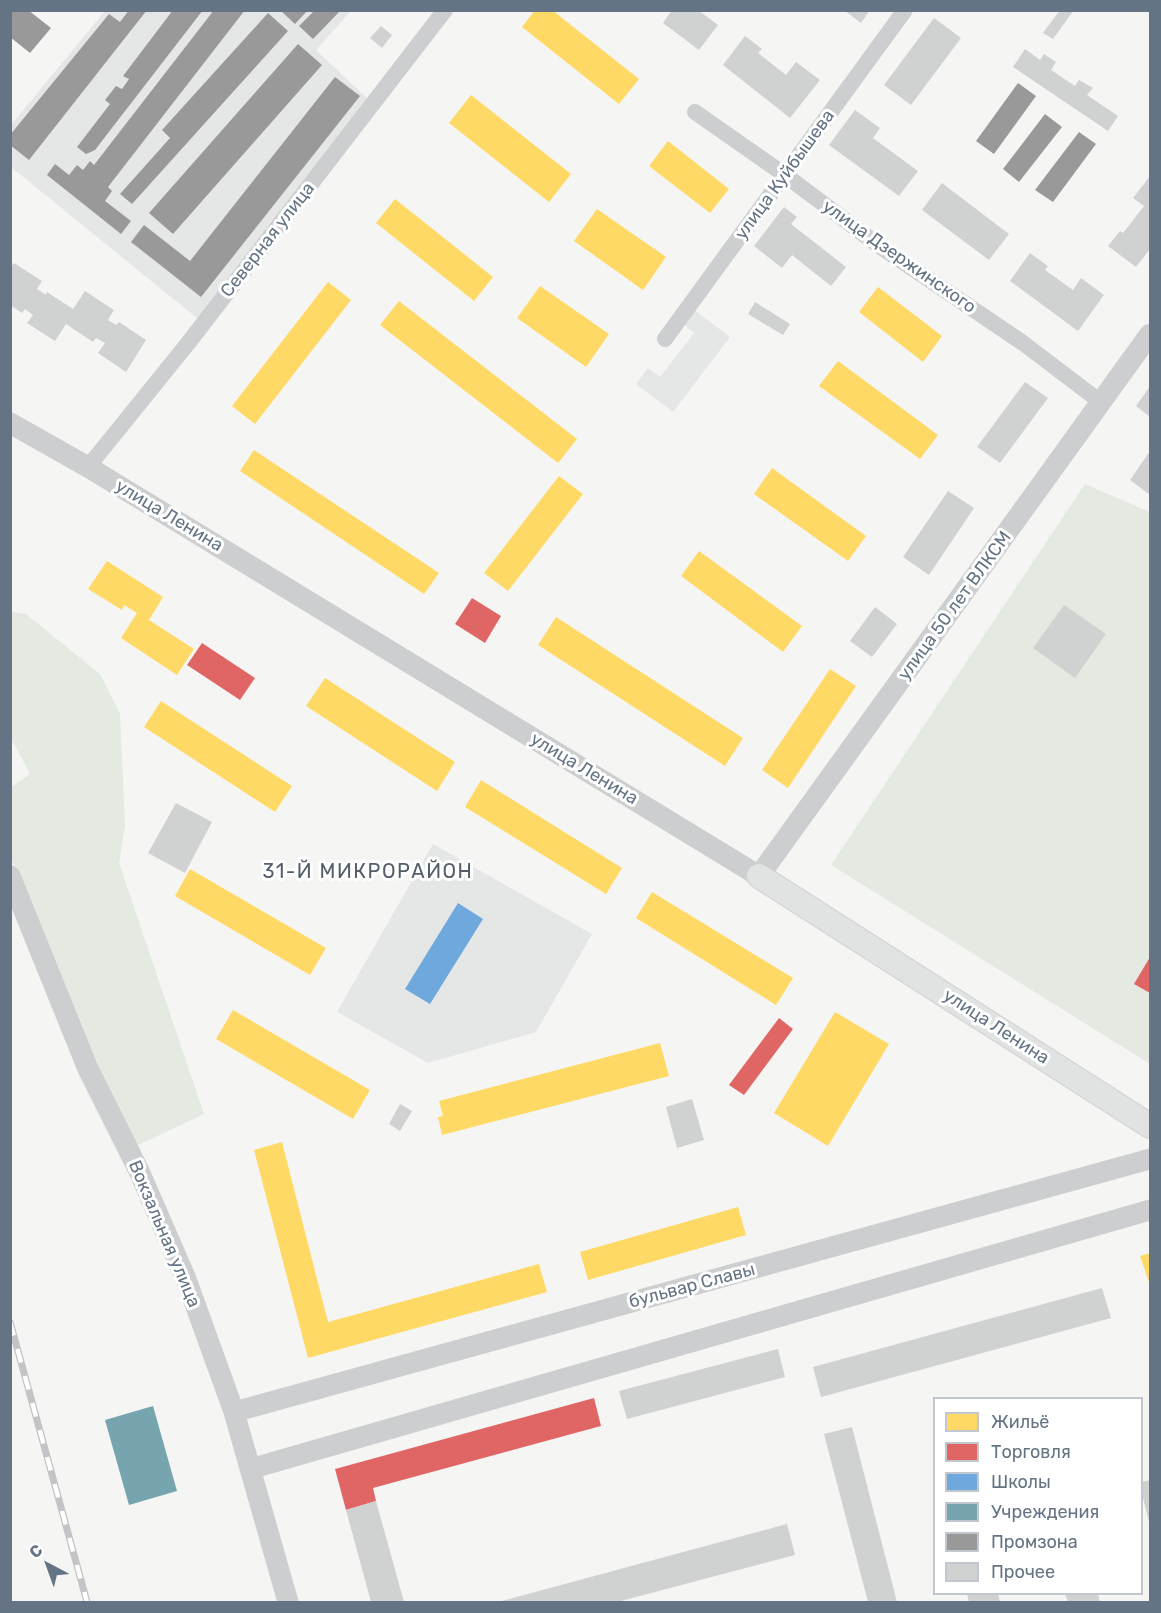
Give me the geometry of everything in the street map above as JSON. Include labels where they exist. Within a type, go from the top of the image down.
[{"type":"main road","name":"улица Ленина","points":[[759,876],[1150,1126]]},
{"type":"street","name":"Северная улица","points":[[88,467],[204,323],[445,10]]},
{"type":"street","name":"улица Куйбышева","points":[[665,339],[905,10]]},
{"type":"street","name":"улица Дзержинского","points":[[695,112],[785,175],[878,245],[1023,343],[1102,402]]},
{"type":"street","name":"улица 50 лет ВЛКСМ","points":[[759,876],[1150,334]]},
{"type":"street","name":"улица Ленина","points":[[10,423],[88,467],[759,876]]},
{"type":"street","name":"Вокзальная улица","points":[[10,876],[88,1069],[139,1172],[186,1279],[234,1412],[288,1602]]},
{"type":"street","name":"бульвар Славы","points":[[234,1412],[1150,1159]]},
{"type":"street","points":[[250,1469],[1150,1210]]},
{"type":"shaded area","points":[[105,11],[351,11],[316,50],[368,99],[198,319],[11,167],[10,126]]},
{"type":"shaded area","points":[[693,309],[730,337],[673,412],[636,384],[648,368],[660,377],[694,333],[682,323]]},
{"type":"shaded area","points":[[1085,484],[1150,512],[1150,1064],[831,865]]},
{"type":"shaded area","points":[[11,612],[26,614],[100,674],[120,714],[125,826],[119,863],[204,1114],[132,1148],[60,981],[11,858],[10,788],[30,774],[11,738]]},
{"type":"shaded area","points":[[433,844],[592,934],[536,1032],[428,1063],[337,1012]]},
{"type":"building: Жильё","points":[[535,10],[552,10],[639,79],[619,104],[522,27]]},
{"type":"building: Жильё","points":[[471,95],[571,174],[549,202],[449,123]]},
{"type":"building: Жильё","points":[[668,141],[729,189],[710,213],[649,166]]},
{"type":"building: Жильё","points":[[395,199],[493,277],[474,301],[376,223]]},
{"type":"building: Жильё","points":[[597,209],[666,257],[643,290],[574,241]]},
{"type":"building: Жильё","points":[[328,282],[351,300],[255,424],[232,406]]},
{"type":"building: Жильё","points":[[540,286],[609,334],[586,367],[517,318]]},
{"type":"building: Жильё","points":[[878,287],[942,336],[923,362],[859,312]]},
{"type":"building: Жильё","points":[[399,301],[577,439],[558,463],[380,325]]},
{"type":"building: Жильё","points":[[838,361],[938,435],[920,459],[819,386]]},
{"type":"building: Жильё","points":[[254,450],[439,573],[424,594],[240,471]]},
{"type":"building: Жильё","points":[[772,468],[866,536],[848,561],[754,494]]},
{"type":"building: Жильё","points":[[559,476],[583,494],[508,591],[484,573]]},
{"type":"building: Жильё","points":[[699,551],[802,626],[783,652],[681,576]]},
{"type":"building: Жильё","points":[[107,561],[163,597],[149,620],[194,649],[177,675],[121,638],[137,613],[124,605],[122,610],[88,589]]},
{"type":"building: Жильё","points":[[556,617],[743,738],[725,766],[538,645]]},
{"type":"building: Жильё","points":[[830,669],[856,686],[788,788],[762,770]]},
{"type":"building: Жильё","points":[[325,678],[455,762],[437,791],[306,706]]},
{"type":"building: Жильё","points":[[161,701],[292,786],[275,812],[144,727]]},
{"type":"building: Жильё","points":[[481,780],[622,868],[606,894],[465,807]]},
{"type":"building: Жильё","points":[[190,869],[326,948],[310,975],[175,896]]},
{"type":"building: Жильё","points":[[652,892],[793,978],[776,1005],[636,918]]},
{"type":"building: Жильё","points":[[233,1010],[370,1090],[353,1119],[216,1039]]},
{"type":"building: Жильё","points":[[835,1012],[889,1044],[828,1146],[774,1113]]},
{"type":"building: Жильё","points":[[660,1043],[669,1076],[442,1135],[438,1117],[443,1116],[439,1101]]},
{"type":"building: Жильё","points":[[282,1142],[328,1322],[539,1264],[547,1292],[308,1358],[254,1150]]},
{"type":"building: Жильё","points":[[738,1207],[746,1235],[588,1280],[580,1252]]},
{"type":"building: Жильё","points":[[1150,1253],[1150,1285],[1140,1256]]},
{"type":"building: Торговля","points":[[472,598],[501,616],[485,643],[455,624]]},
{"type":"building: Торговля","points":[[202,643],[255,678],[240,700],[187,665]]},
{"type":"building: Торговля","points":[[1150,957],[1150,993],[1134,984]]},
{"type":"building: Торговля","points":[[779,1018],[793,1029],[744,1095],[729,1085]]},
{"type":"building: Торговля","points":[[594,1398],[601,1426],[373,1488],[376,1501],[346,1510],[335,1469]]},
{"type":"building: Школы","points":[[458,903],[483,919],[430,1004],[405,989]]},
{"type":"building: Учреждения","points":[[153,1406],[177,1491],[129,1505],[105,1420]]},
{"type":"building: Промзона","points":[[10,10],[28,10],[51,28],[30,53],[10,37]]},
{"type":"building: Промзона","points":[[129,10],[147,10],[29,160],[10,145],[10,135],[109,14],[120,22]]},
{"type":"building: Промзона","points":[[173,10],[203,10],[95,150],[86,154],[77,147],[110,104],[105,100],[116,86],[122,89],[129,79],[123,76]]},
{"type":"building: Промзона","points":[[214,10],[245,10],[108,187],[112,191],[105,201],[131,221],[121,234],[47,175],[55,164],[69,175],[77,165],[83,170],[90,161],[94,165]]},
{"type":"building: Промзона","points":[[280,10],[308,10],[295,24]]},
{"type":"building: Промзона","points":[[315,10],[341,10],[313,39],[299,26]]},
{"type":"building: Промзона","points":[[268,13],[288,31],[132,204],[120,194],[170,138],[162,130]]},
{"type":"building: Промзона","points":[[298,44],[322,65],[173,234],[149,213]]},
{"type":"building: Промзона","points":[[335,77],[360,96],[201,297],[131,242],[144,225],[190,261]]},
{"type":"building: Промзона","points":[[1018,83],[1036,96],[994,154],[976,141]]},
{"type":"building: Промзона","points":[[1045,114],[1062,127],[1019,182],[1003,169]]},
{"type":"building: Промзона","points":[[1079,132],[1096,144],[1053,202],[1035,190]]},
{"type":"building: Прочее","points":[[672,10],[698,10],[718,25],[699,50],[663,23]]},
{"type":"building: Прочее","points":[[844,10],[870,10],[861,23]]},
{"type":"building: Прочее","points":[[1060,10],[1074,10],[1053,39],[1043,33]]},
{"type":"building: Прочее","points":[[934,18],[961,38],[911,105],[884,85]]},
{"type":"building: Прочее","points":[[381,26],[392,35],[382,48],[370,38]]},
{"type":"building: Прочее","points":[[745,36],[762,49],[758,53],[786,75],[796,62],[820,80],[790,118],[723,65]]},
{"type":"building: Прочее","points":[[1025,49],[1040,60],[1044,54],[1056,62],[1051,70],[1075,86],[1079,80],[1093,88],[1087,95],[1118,116],[1108,131],[1013,67]]},
{"type":"building: Прочее","points":[[855,110],[880,128],[873,138],[918,171],[899,196],[829,145]]},
{"type":"building: Прочее","points":[[1150,176],[1150,249],[1136,267],[1108,246],[1120,231],[1123,233],[1144,206],[1133,198]]},
{"type":"building: Прочее","points":[[942,183],[1009,234],[989,260],[922,210]]},
{"type":"building: Прочее","points":[[784,207],[797,217],[791,224],[846,267],[831,286],[792,255],[782,268],[754,246]]},
{"type":"building: Прочее","points":[[1030,253],[1048,266],[1045,270],[1073,290],[1081,278],[1104,295],[1078,331],[1010,281]]},
{"type":"building: Прочее","points":[[14,263],[42,281],[37,289],[46,295],[47,292],[73,309],[85,291],[114,310],[108,320],[116,325],[119,322],[146,340],[126,372],[98,353],[105,343],[96,338],[93,342],[66,324],[55,341],[27,323],[33,315],[25,309],[22,313],[10,305],[10,268]]},
{"type":"building: Прочее","points":[[755,302],[790,324],[783,335],[748,314]]},
{"type":"building: Прочее","points":[[1025,382],[1048,398],[1000,463],[977,447]]},
{"type":"building: Прочее","points":[[1150,386],[1150,417],[1136,406]]},
{"type":"building: Прочее","points":[[1150,451],[1150,495],[1130,480]]},
{"type":"building: Прочее","points":[[948,491],[974,508],[929,575],[903,557]]},
{"type":"building: Прочее","points":[[1064,605],[1106,634],[1075,678],[1033,648]]},
{"type":"building: Прочее","points":[[875,607],[897,624],[872,657],[850,641]]},
{"type":"building: Прочее","points":[[176,803],[212,822],[185,873],[148,853]]},
{"type":"building: Прочее","points":[[692,1099],[704,1140],[677,1148],[666,1107]]},
{"type":"building: Прочее","points":[[400,1104],[412,1111],[400,1131],[389,1124]]},
{"type":"building: Прочее","points":[[1102,1288],[1111,1318],[821,1397],[813,1367]]},
{"type":"building: Прочее","points":[[778,1349],[785,1377],[627,1419],[619,1391]]},
{"type":"building: Прочее","points":[[852,1427],[897,1602],[868,1602],[824,1434]]},
{"type":"building: Прочее","points":[[1150,1480],[1150,1526],[1143,1498],[1143,1482]]},
{"type":"building: Прочее","points":[[376,1501],[404,1602],[371,1602],[346,1510]]},
{"type":"building: Прочее","points":[[787,1524],[795,1555],[617,1602],[498,1602]]},
{"type":"building: Прочее","points":[[967,1595],[998,1595],[1000,1602],[969,1602]]},
{"type":"building: Прочее","points":[[1065,1595],[1098,1595],[1100,1602],[1068,1602]]},
{"type":"railway","points":[[10,1322],[87,1602]]},
{"type":"district","name":"31-Й МИКРОРАЙОН","points":[[368,872]]}]
